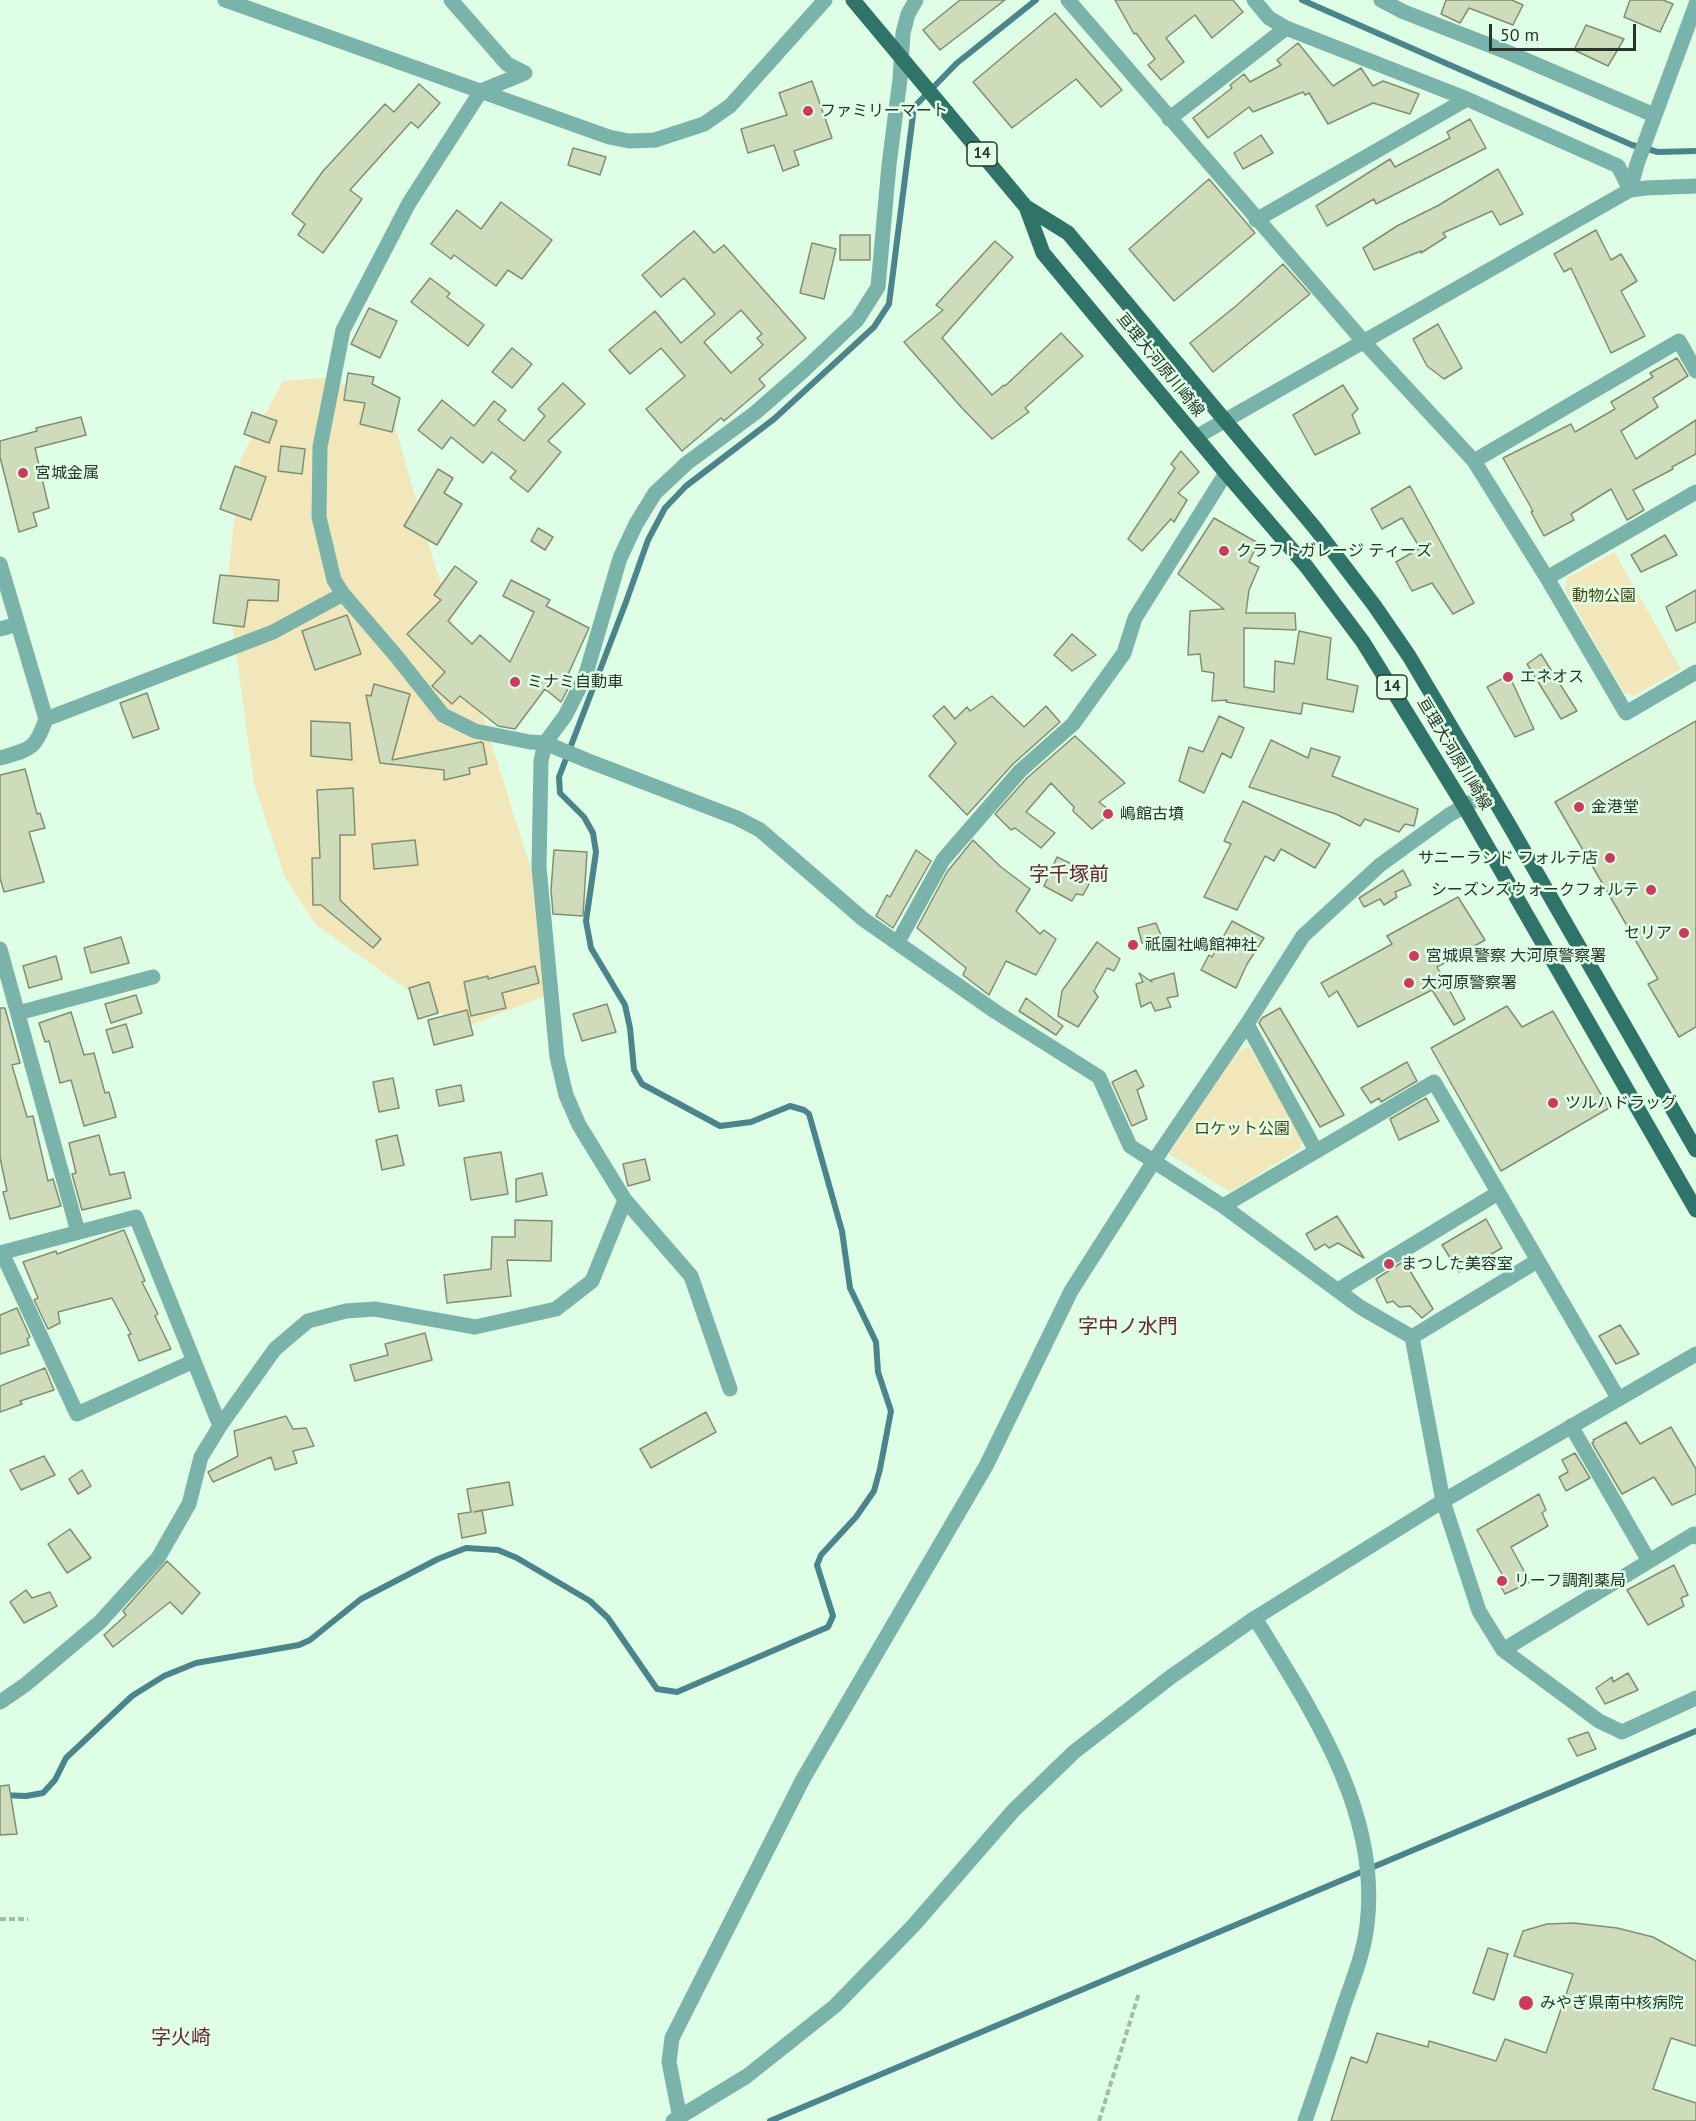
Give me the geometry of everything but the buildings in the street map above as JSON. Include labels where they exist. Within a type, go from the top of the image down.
[{"type":"main road","name":"亘理大河原川崎線","points":[[854,0],[1026,207],[1068,233],[1315,528],[1374,605],[1409,656],[1696,1150]]},
{"type":"main road","name":"亘理大河原川崎線","points":[[1026,207],[1043,253],[1306,566],[1363,642],[1464,806],[1696,1210]]},
{"type":"street","points":[[225,0],[609,137],[629,141],[655,140],[704,124],[730,106],[825,0]]},
{"type":"street","points":[[452,0],[507,64],[525,73],[480,91],[409,203],[343,330],[320,447],[319,517],[334,580],[343,594],[443,715],[476,731],[553,746],[737,818],[760,830],[863,919],[996,1012],[1099,1077],[1130,1146],[1223,1206],[1360,1307],[1412,1337],[1443,1501],[1479,1611],[1503,1650],[1590,1714],[1622,1732],[1696,1698]]},
{"type":"street","points":[[730,1389],[691,1276],[625,1200],[579,1125],[566,1095],[557,1057],[539,867],[541,761],[553,746],[585,677],[620,558],[636,524],[655,494],[687,463],[755,413],[803,371],[857,320],[878,287],[888,165],[904,28],[908,14],[916,0]]},
{"type":"street","points":[[1068,0],[1256,220],[1474,461],[1626,713],[1696,672]]},
{"type":"street","points":[[1254,0],[1269,18],[1286,28],[1467,99],[1618,166],[1630,190]]},
{"type":"street","points":[[1381,0],[1404,12],[1508,52],[1654,115]]},
{"type":"street","points":[[1630,190],[1654,115],[1696,3],[1690,0]]},
{"type":"street","points":[[1169,119],[1286,28]]},
{"type":"street","points":[[1256,220],[1467,99]]},
{"type":"street","points":[[1196,437],[1630,190],[1696,186]]},
{"type":"street","points":[[1474,461],[1679,341],[1696,371]]},
{"type":"street","points":[[898,942],[943,860],[1020,771],[1073,724],[1124,653],[1135,618],[1226,473]]},
{"type":"street","points":[[1547,579],[1696,492]]},
{"type":"street","points":[[0,564],[46,719],[38,740],[28,750],[0,758]]},
{"type":"street","points":[[46,719],[273,632],[343,594]]},
{"type":"street","points":[[0,629],[18,624]]},
{"type":"street","points":[[1489,792],[1464,806],[1380,865],[1303,936],[1248,1024],[1154,1161],[1071,1291],[986,1466],[803,1779],[672,2038],[669,2062],[676,2119],[747,2076],[835,2006],[913,1926],[1013,1811],[1074,1752],[1172,1676],[1255,1618],[1443,1501],[1696,1354]]},
{"type":"street","points":[[0,950],[78,1232]]},
{"type":"street","points":[[18,1013],[153,977]]},
{"type":"street","points":[[1248,1024],[1316,1151]]},
{"type":"street","points":[[1223,1206],[1434,1082],[1617,1398]]},
{"type":"street","points":[[1338,1290],[1498,1193]]},
{"type":"street","points":[[0,1702],[25,1685],[100,1622],[158,1558],[189,1504],[201,1457],[220,1426],[275,1349],[308,1321],[346,1311],[375,1309],[475,1327],[556,1309],[592,1281],[625,1200]]},
{"type":"street","points":[[194,1361],[77,1414],[1,1253],[136,1216],[194,1361],[220,1426]]},
{"type":"street","points":[[1412,1337],[1537,1261]]},
{"type":"street","points":[[1571,1426],[1649,1561]]},
{"type":"street","points":[[1503,1650],[1694,1534],[1696,1538]]},
{"type":"street","points":[[1255,1618],[1314,1718],[1340,1769],[1356,1810],[1366,1846],[1369,1889],[1367,1926],[1356,1972],[1305,2121]]},
{"type":"path","points":[[0,1919],[28,1919]]},
{"type":"path","points":[[1099,2121],[1139,1993]]},
{"type":"green space","points":[[325,378],[387,398],[430,549],[533,875],[551,994],[462,1028],[316,925],[285,878],[254,784],[227,586],[241,458],[283,381]]},
{"type":"green space","name":"動物公園","points":[[1614,552],[1681,669],[1634,696],[1624,693],[1565,590],[1567,578]]},
{"type":"green space","name":"ロケット公園","points":[[1249,1047],[1302,1136],[1301,1148],[1230,1192],[1169,1154],[1238,1050]]},
{"type":"waterway","points":[[0,1795],[26,1796],[43,1793],[55,1780],[66,1758],[132,1696],[164,1676],[196,1663],[299,1645],[310,1640],[361,1599],[438,1559],[466,1548],[498,1550],[517,1558],[590,1601],[608,1618],[657,1689],[677,1692],[828,1627],[833,1616],[817,1565],[821,1555],[856,1517],[874,1491],[891,1411],[878,1372],[876,1342],[850,1288],[842,1231],[809,1114],[790,1106],[751,1122],[720,1126],[642,1084],[634,1070],[625,1005],[591,948],[586,921],[596,852],[593,833],[584,817],[560,793],[559,777],[648,540],[665,508],[686,486],[774,419],[874,327],[889,304],[914,107],[957,63],[1036,0]]},
{"type":"waterway","points":[[1302,0],[1632,145],[1658,152],[1696,151]]},
{"type":"waterway","points":[[770,2121],[1696,1731]]},
{"type":"place","name":"ファミリーマート","points":[[808,111]]},
{"type":"place","name":"宮城金属","points":[[23,473]]},
{"type":"place","name":"クラフトガレージ ティーズ","points":[[1224,551]]},
{"type":"place","name":"エネオス","points":[[1508,677]]},
{"type":"place","name":"ミナミ自動車","points":[[515,682]]},
{"type":"place","name":"金港堂","points":[[1579,807]]},
{"type":"place","name":"嶋館古墳","points":[[1108,814]]},
{"type":"place","name":"サニーランド フォルテ店","points":[[1610,858]]},
{"type":"place","name":"シーズンズウォークフォルテ","points":[[1651,890]]},
{"type":"place","name":"セリア","points":[[1684,933]]},
{"type":"place","name":"祇園社嶋館神社","points":[[1133,945]]},
{"type":"place","name":"宮城県警察 大河原警察署","points":[[1414,956]]},
{"type":"place","name":"大河原警察署","points":[[1409,983]]},
{"type":"place","name":"ツルハドラッグ","points":[[1553,1103]]},
{"type":"place","name":"まつした美容室","points":[[1389,1264]]},
{"type":"place","name":"リーフ調剤薬局","points":[[1502,1581]]},
{"type":"place","name":"みやぎ県南中核病院","points":[[1526,2003]]},
{"type":"district","name":"字千塚前","points":[[1069,875]]},
{"type":"district","name":"字中ノ水門","points":[[1128,1327]]},
{"type":"district","name":"字火崎","points":[[181,2038]]}]
